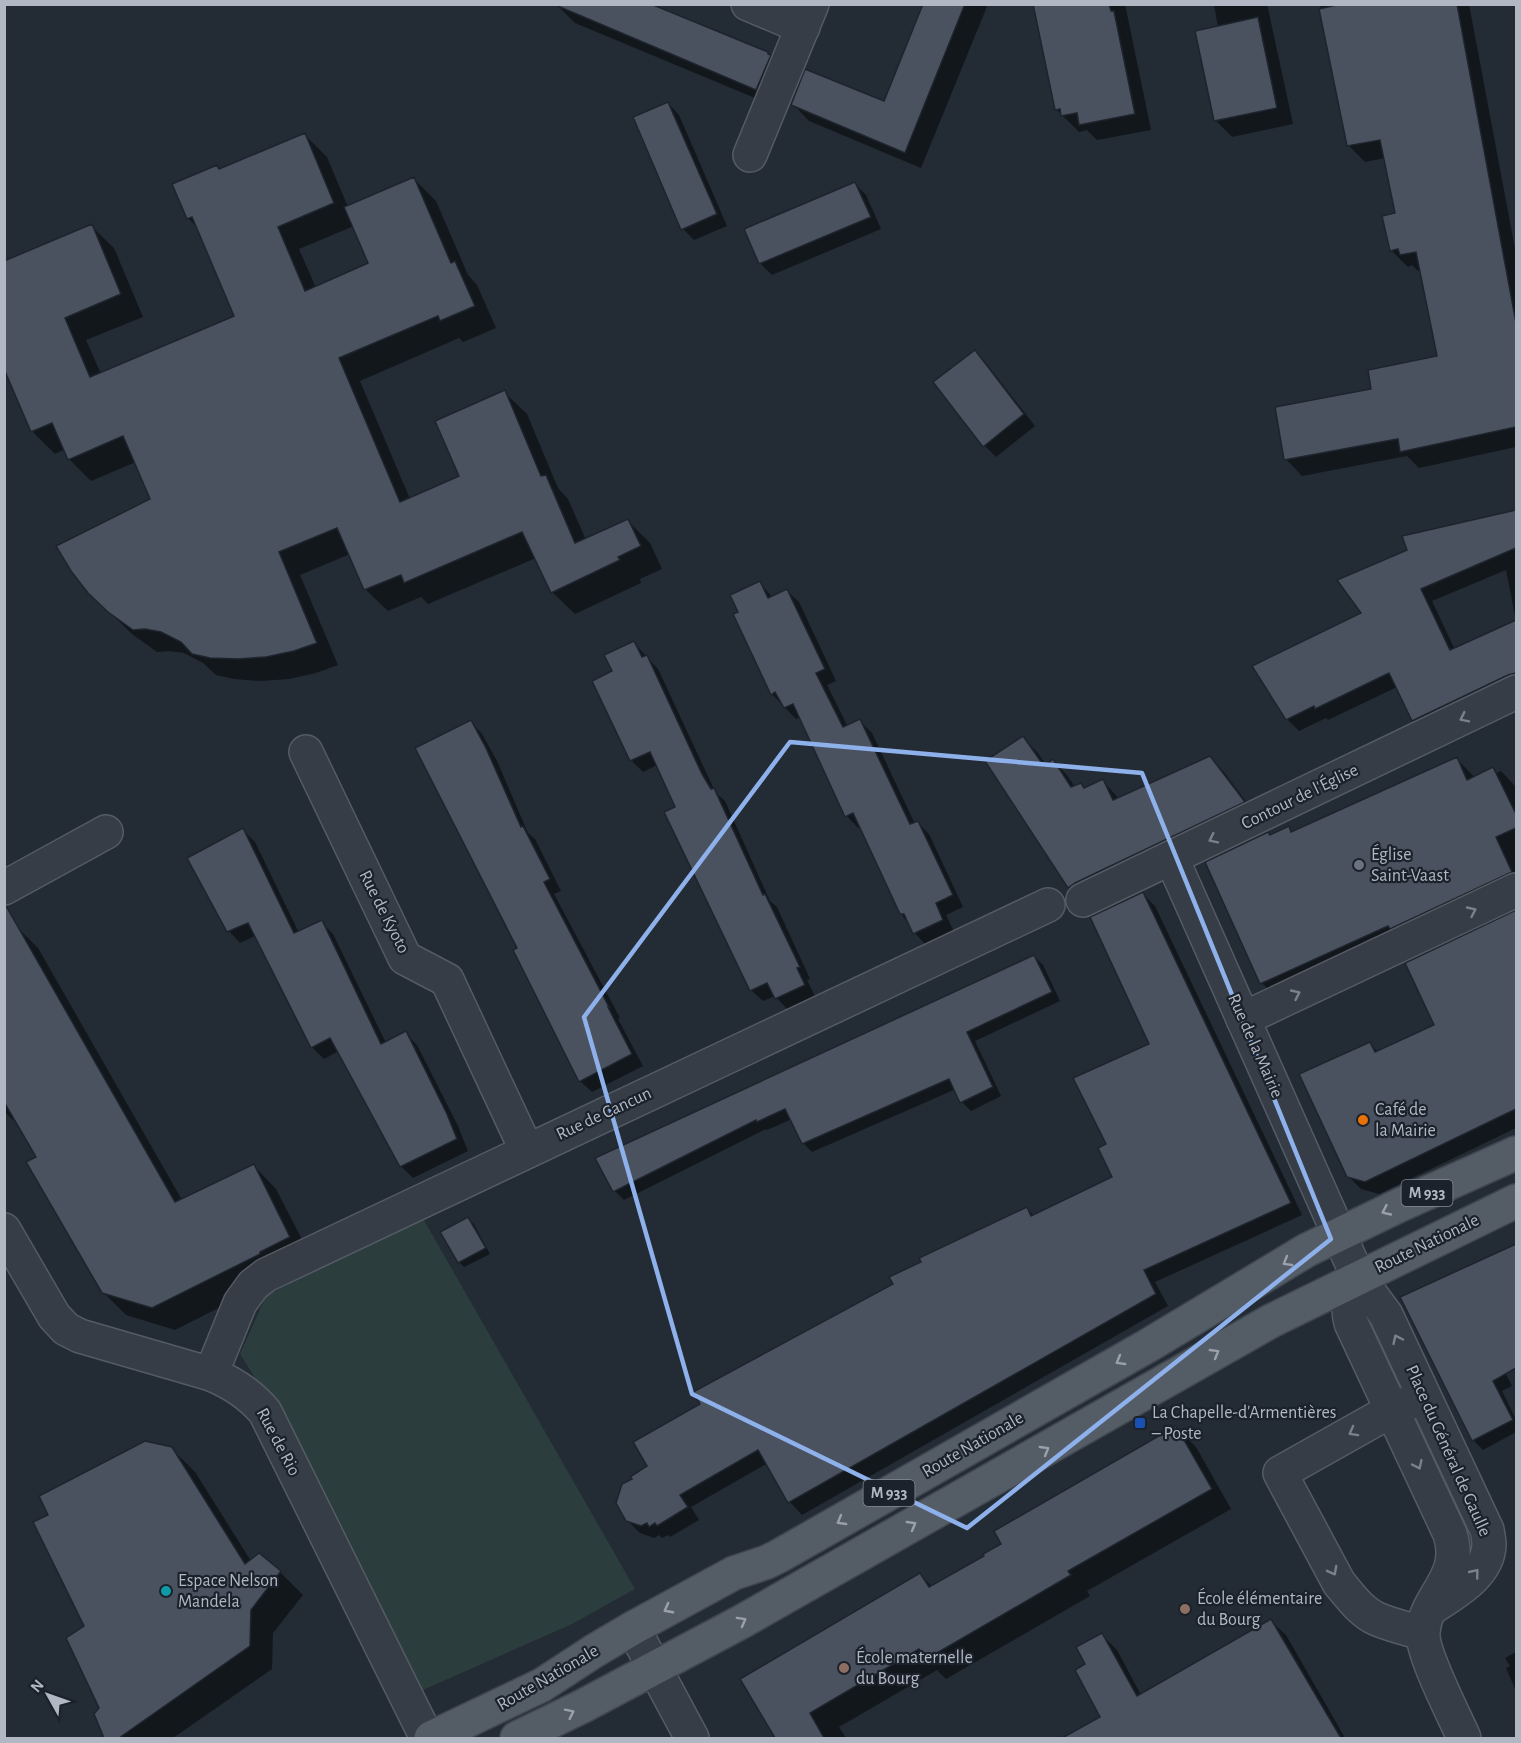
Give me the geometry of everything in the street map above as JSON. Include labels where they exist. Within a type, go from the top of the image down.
[{"type":"main road","name":"Route Nationale","points":[[429,1738],[542,1685],[633,1628],[734,1573],[779,1556],[1149,1345],[1298,1256],[1339,1234],[1516,1153]]},
{"type":"main road","name":"Route Nationale","points":[[517,1738],[583,1706],[741,1622],[1271,1321],[1516,1202]]},
{"type":"street","points":[[748,4],[808,16],[750,155]]},
{"type":"street","name":"Contour de l'Église","points":[[1083,900],[1516,692]]},
{"type":"street","name":"Rue de Kyoto","points":[[306,752],[405,958],[447,980],[527,1151]]},
{"type":"street","points":[[4,888],[106,832]]},
{"type":"street","name":"Rue de la Mairie","points":[[1172,859],[1358,1277]]},
{"type":"street","points":[[1243,1019],[1516,890]]},
{"type":"street","name":"Rue de Cancun","points":[[211,1374],[240,1303],[253,1285],[266,1275],[1048,904]]},
{"type":"street","name":"Rue de Rio","points":[[4,1230],[54,1316],[66,1329],[80,1336],[211,1374],[243,1390],[266,1412],[429,1738]]},
{"type":"street","name":"Place du Général de Gaulle","points":[[1358,1277],[1386,1315],[1487,1530],[1489,1545],[1487,1557],[1480,1569],[1426,1621]]},
{"type":"street","name":"Place du Général de Gaulle","points":[[1358,1277],[1350,1297],[1348,1310],[1351,1323],[1454,1545],[1454,1561],[1426,1621]]},
{"type":"street","points":[[1424,1397],[1392,1410],[1280,1473],[1340,1583],[1350,1597],[1376,1618],[1426,1621],[1428,1657],[1464,1738]]},
{"type":"street","points":[[633,1628],[692,1738]]},
{"type":"highlighted area","points":[[790,742],[1142,773],[1331,1239],[967,1528],[692,1394],[584,1017]]},
{"type":"shaded area","points":[[421,1215],[635,1589],[572,1624],[423,1690],[272,1393],[260,1386],[240,1354],[266,1296]]},
{"type":"building","points":[[553,4],[651,4],[771,55],[756,90]]},
{"type":"building","points":[[923,4],[965,4],[905,153],[791,105],[805,69],[884,101]]},
{"type":"building","points":[[1033,4],[1109,4],[1111,11],[1114,11],[1135,114],[1079,125],[1077,113],[1061,116],[1060,109],[1055,110]]},
{"type":"building","points":[[1341,4],[1457,4],[1516,323],[1516,427],[1400,452],[1398,439],[1284,460],[1275,407],[1371,389],[1368,370],[1437,356],[1416,252],[1400,255],[1398,249],[1390,251],[1382,216],[1395,213],[1380,140],[1347,146],[1319,9]]},
{"type":"building","points":[[1258,17],[1277,108],[1214,121],[1195,31]]},
{"type":"building","points":[[668,102],[717,214],[681,230],[633,117]]},
{"type":"building","points":[[305,133],[334,203],[278,227],[305,291],[368,263],[344,207],[414,177],[451,263],[455,261],[475,306],[440,321],[438,316],[339,358],[400,502],[459,476],[435,421],[505,390],[541,476],[546,475],[575,543],[628,519],[641,546],[618,557],[620,560],[551,593],[522,532],[404,583],[401,575],[364,590],[337,528],[279,552],[317,643],[266,657],[210,658],[192,654],[181,642],[161,632],[145,629],[133,630],[108,612],[88,593],[56,546],[150,499],[123,436],[68,460],[52,423],[31,432],[4,369],[4,261],[92,224],[121,294],[65,318],[90,377],[234,316],[192,217],[187,219],[172,184],[217,165],[219,169]]},
{"type":"building","points":[[855,182],[871,217],[759,264],[744,229]]},
{"type":"building","points":[[975,350],[1024,414],[983,447],[933,382]]},
{"type":"building","points":[[1516,510],[1516,548],[1421,589],[1450,650],[1516,620],[1516,673],[1412,721],[1389,673],[1315,709],[1314,706],[1286,720],[1252,666],[1361,613],[1337,580],[1407,550],[1402,536]]},
{"type":"building","points":[[760,581],[768,598],[787,589],[825,669],[816,673],[843,727],[860,719],[910,824],[918,821],[953,895],[936,903],[943,920],[913,934],[904,914],[900,914],[853,813],[845,817],[793,704],[784,708],[775,692],[771,695],[733,614],[738,612],[730,595]]},
{"type":"building","points":[[634,641],[642,657],[647,655],[702,774],[711,789],[714,788],[763,895],[765,894],[800,967],[797,968],[805,985],[775,999],[767,983],[750,991],[664,812],[675,807],[650,752],[630,761],[592,681],[612,671],[604,655]]},
{"type":"building","points":[[471,720],[521,827],[523,826],[550,879],[544,882],[632,1054],[579,1082],[513,950],[517,948],[415,748]]},
{"type":"building","points":[[1023,736],[1044,766],[1053,759],[1071,787],[1081,783],[1084,788],[1103,779],[1113,800],[1210,756],[1245,802],[1068,888],[985,761]]},
{"type":"building","name":"Église Saint-Vaast","points":[[1457,757],[1467,780],[1493,767],[1516,814],[1516,828],[1496,837],[1512,872],[1390,929],[1388,926],[1260,984],[1205,862],[1268,832],[1270,835],[1289,826],[1291,832]]},
{"type":"building","points":[[243,828],[294,933],[322,920],[381,1044],[406,1031],[457,1139],[400,1167],[330,1038],[311,1048],[248,923],[227,932],[187,858]]},
{"type":"building","points":[[1143,892],[1291,1203],[1144,1270],[1156,1294],[788,1503],[758,1450],[680,1495],[688,1507],[657,1526],[655,1523],[649,1527],[647,1523],[641,1526],[626,1521],[616,1503],[622,1484],[647,1466],[633,1442],[700,1404],[693,1392],[893,1284],[889,1277],[921,1262],[919,1258],[1027,1207],[1031,1216],[1112,1177],[1098,1148],[1106,1144],[1073,1078],[1149,1044],[1090,917]]},
{"type":"building","points":[[6,906],[175,1202],[254,1164],[290,1237],[152,1308],[102,1293],[26,1162],[36,1157],[4,1102],[4,907]]},
{"type":"building","points":[[1516,910],[1516,1109],[1365,1182],[1347,1177],[1299,1074],[1370,1042],[1375,1052],[1434,1025],[1405,963]]},
{"type":"building","points":[[1034,955],[1052,992],[967,1032],[993,1087],[960,1103],[949,1079],[802,1144],[785,1109],[757,1122],[756,1120],[613,1192],[595,1158]]},
{"type":"building","points":[[468,1217],[486,1248],[458,1263],[440,1232]]},
{"type":"building","points":[[1516,1244],[1516,1368],[1493,1381],[1513,1420],[1472,1441],[1400,1297]]},
{"type":"building","points":[[1176,1426],[1212,1489],[1068,1571],[1071,1575],[925,1660],[919,1649],[810,1713],[824,1738],[775,1738],[740,1679],[920,1573],[929,1587],[984,1556],[983,1554],[1001,1544],[994,1531]]},
{"type":"building","name":"Espace Nelson Mandela","points":[[145,1441],[172,1447],[245,1564],[259,1553],[281,1571],[251,1610],[250,1646],[119,1738],[104,1738],[94,1714],[99,1708],[66,1638],[84,1626],[33,1522],[48,1515],[39,1496]]},
{"type":"building","points":[[1271,1619],[1341,1738],[1062,1738],[1100,1717],[1075,1670],[1085,1664],[1076,1647],[1102,1633],[1137,1696]]},
{"type":"place","name":"Église Saint-Vaast","points":[[1359,865]]},
{"type":"place","name":"Café de la Mairie","points":[[1363,1120]]},
{"type":"place","name":"La Chapelle-d'Armentières – Poste","points":[[1140,1423]]},
{"type":"place","name":"Espace Nelson Mandela","points":[[166,1591]]},
{"type":"place","name":"École élémentaire du Bourg","points":[[1185,1609]]},
{"type":"place","name":"École maternelle du Bourg","points":[[844,1668]]}]
